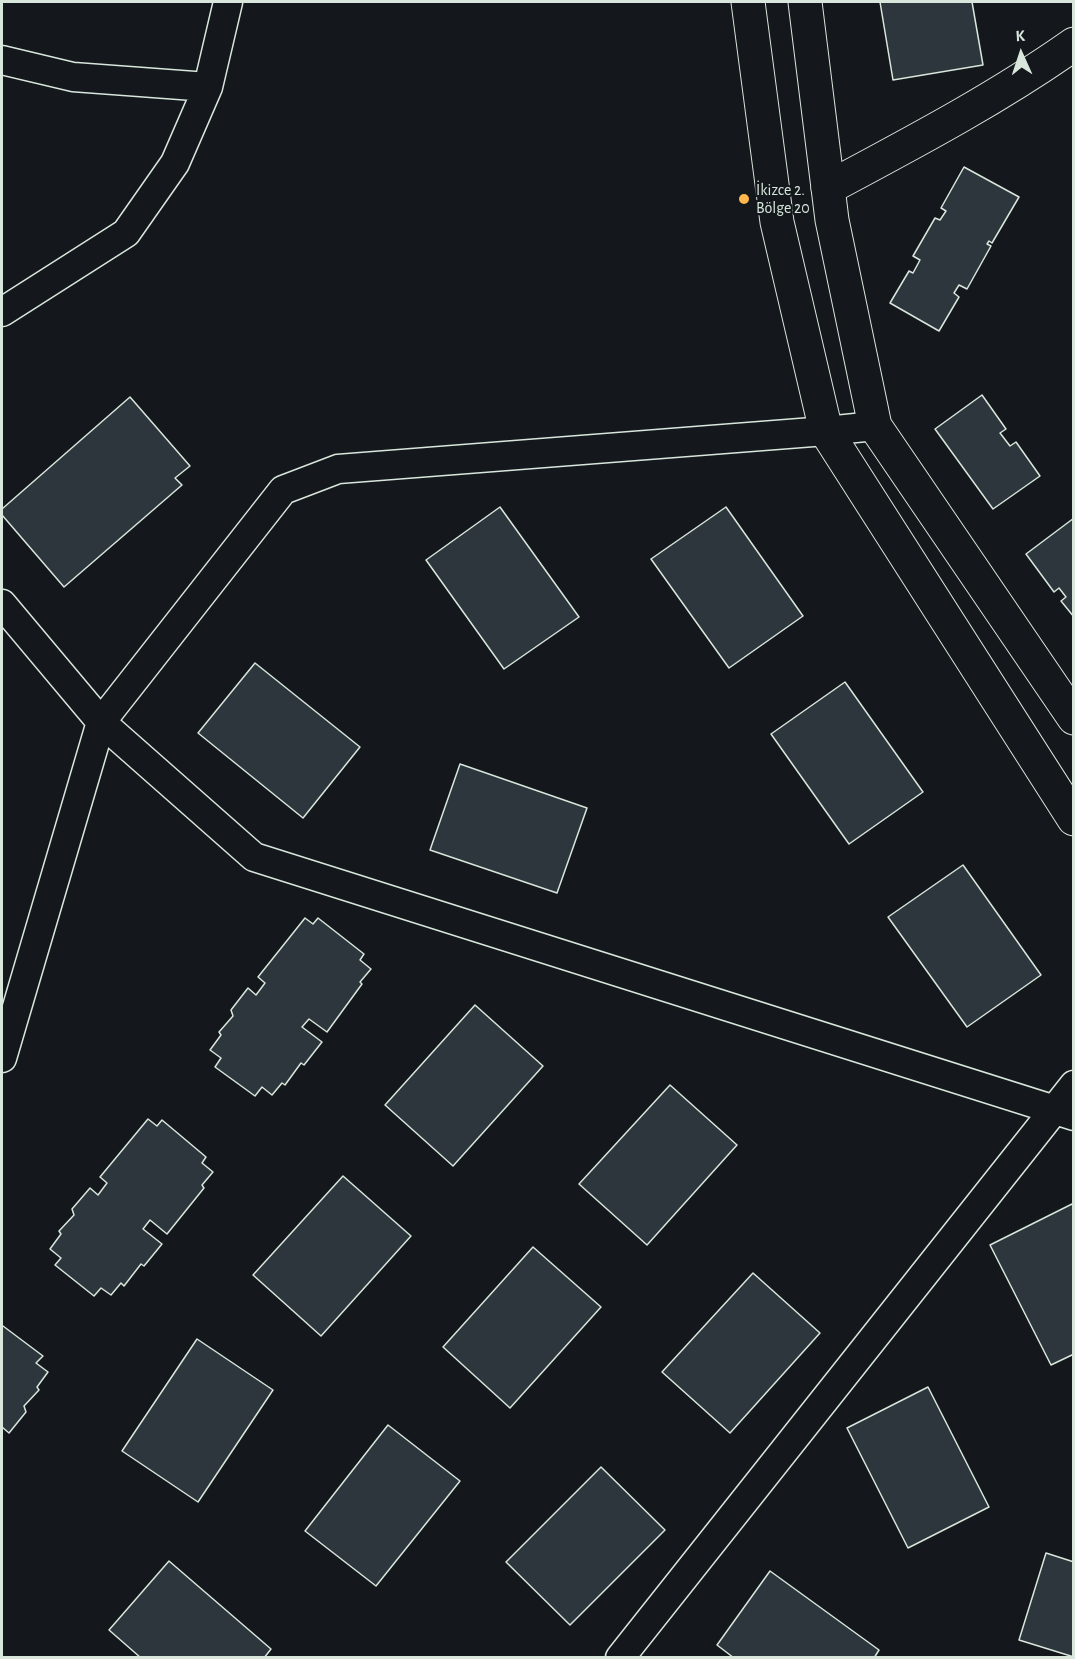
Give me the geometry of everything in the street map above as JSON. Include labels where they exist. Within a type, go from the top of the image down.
[{"type":"main road","points":[[748,2],[777,222],[826,431],[1074,819]]},
{"type":"main road","points":[[805,2],[832,220],[875,426],[1074,717]]},
{"type":"main road","points":[[828,188],[938,130],[1043,66],[1074,44]]},
{"type":"street","points":[[2,312],[126,233],[175,164],[208,87],[228,2]]},
{"type":"street","points":[[2,60],[72,77],[208,87]]},
{"type":"street","points":[[2,1058],[101,722],[283,490],[338,469],[875,426]]},
{"type":"street","points":[[2,604],[101,722],[254,857],[1064,1113]]},
{"type":"street","points":[[622,1657],[1064,1113],[1074,1084]]},
{"type":"building","points":[[880,2],[972,2],[983,65],[893,80]]},
{"type":"building","points":[[964,167],[1019,197],[992,243],[989,241],[987,244],[991,246],[967,289],[959,285],[954,293],[959,297],[939,331],[890,303],[909,271],[913,273],[920,260],[913,256],[935,218],[940,220],[946,211],[941,208]]},
{"type":"building","points":[[982,395],[1006,429],[1000,433],[1010,446],[1016,442],[1040,476],[993,509],[935,429]]},
{"type":"building","points":[[130,397],[190,466],[175,478],[182,485],[64,587],[2,515],[2,509]]},
{"type":"building","points":[[500,507],[579,617],[504,669],[426,560]]},
{"type":"building","points":[[726,507],[803,616],[729,668],[651,559]]},
{"type":"building","points":[[1074,518],[1074,617],[1061,601],[1066,597],[1059,588],[1054,592],[1026,554]]},
{"type":"building","points":[[255,663],[360,747],[303,818],[198,733]]},
{"type":"building","points":[[845,682],[923,792],[849,844],[771,734]]},
{"type":"building","points":[[460,764],[587,808],[557,893],[430,850]]},
{"type":"building","points":[[963,865],[1041,975],[967,1027],[888,917]]},
{"type":"building","points":[[305,918],[313,924],[318,918],[364,954],[360,960],[371,969],[327,1032],[309,1019],[302,1027],[322,1042],[304,1065],[301,1063],[285,1085],[282,1083],[272,1095],[262,1087],[255,1096],[215,1067],[221,1058],[210,1050],[221,1035],[219,1032],[233,1016],[231,1010],[248,988],[256,995],[265,983],[258,977]]},
{"type":"building","points":[[475,1005],[543,1066],[453,1166],[385,1105]]},
{"type":"building","points":[[670,1085],[737,1145],[647,1245],[579,1184]]},
{"type":"building","points":[[148,1119],[157,1126],[162,1120],[206,1157],[202,1163],[213,1172],[202,1185],[204,1188],[167,1234],[150,1220],[143,1229],[162,1244],[144,1266],[141,1264],[124,1286],[121,1283],[111,1295],[101,1288],[94,1296],[55,1265],[61,1258],[50,1249],[61,1234],[59,1231],[74,1215],[72,1209],[90,1188],[98,1195],[107,1183],[100,1177]]},
{"type":"building","points":[[343,1176],[411,1236],[321,1336],[253,1275]]},
{"type":"building","points":[[1072,1204],[1074,1208],[1074,1354],[1051,1365],[990,1245]]},
{"type":"building","points":[[533,1247],[601,1307],[510,1408],[443,1347]]},
{"type":"building","points":[[753,1273],[820,1333],[730,1433],[662,1372]]},
{"type":"building","points":[[3,1326],[43,1356],[36,1363],[48,1372],[37,1387],[39,1390],[24,1406],[26,1412],[9,1433],[2,1427]]},
{"type":"building","points":[[197,1339],[273,1390],[198,1502],[122,1451]]},
{"type":"building","points":[[928,1387],[989,1507],[908,1548],[847,1428]]},
{"type":"building","points":[[388,1425],[460,1481],[376,1586],[305,1531]]},
{"type":"building","points":[[601,1467],[665,1530],[570,1625],[506,1562]]},
{"type":"building","points":[[1046,1553],[1074,1562],[1074,1657],[1019,1640]]},
{"type":"building","points":[[169,1561],[271,1649],[264,1658],[141,1658],[109,1630]]},
{"type":"building","points":[[770,1571],[879,1650],[874,1658],[734,1658],[717,1645]]},
{"type":"place","name":"İkizce 2. Bölge 20","points":[[744,199]]}]
